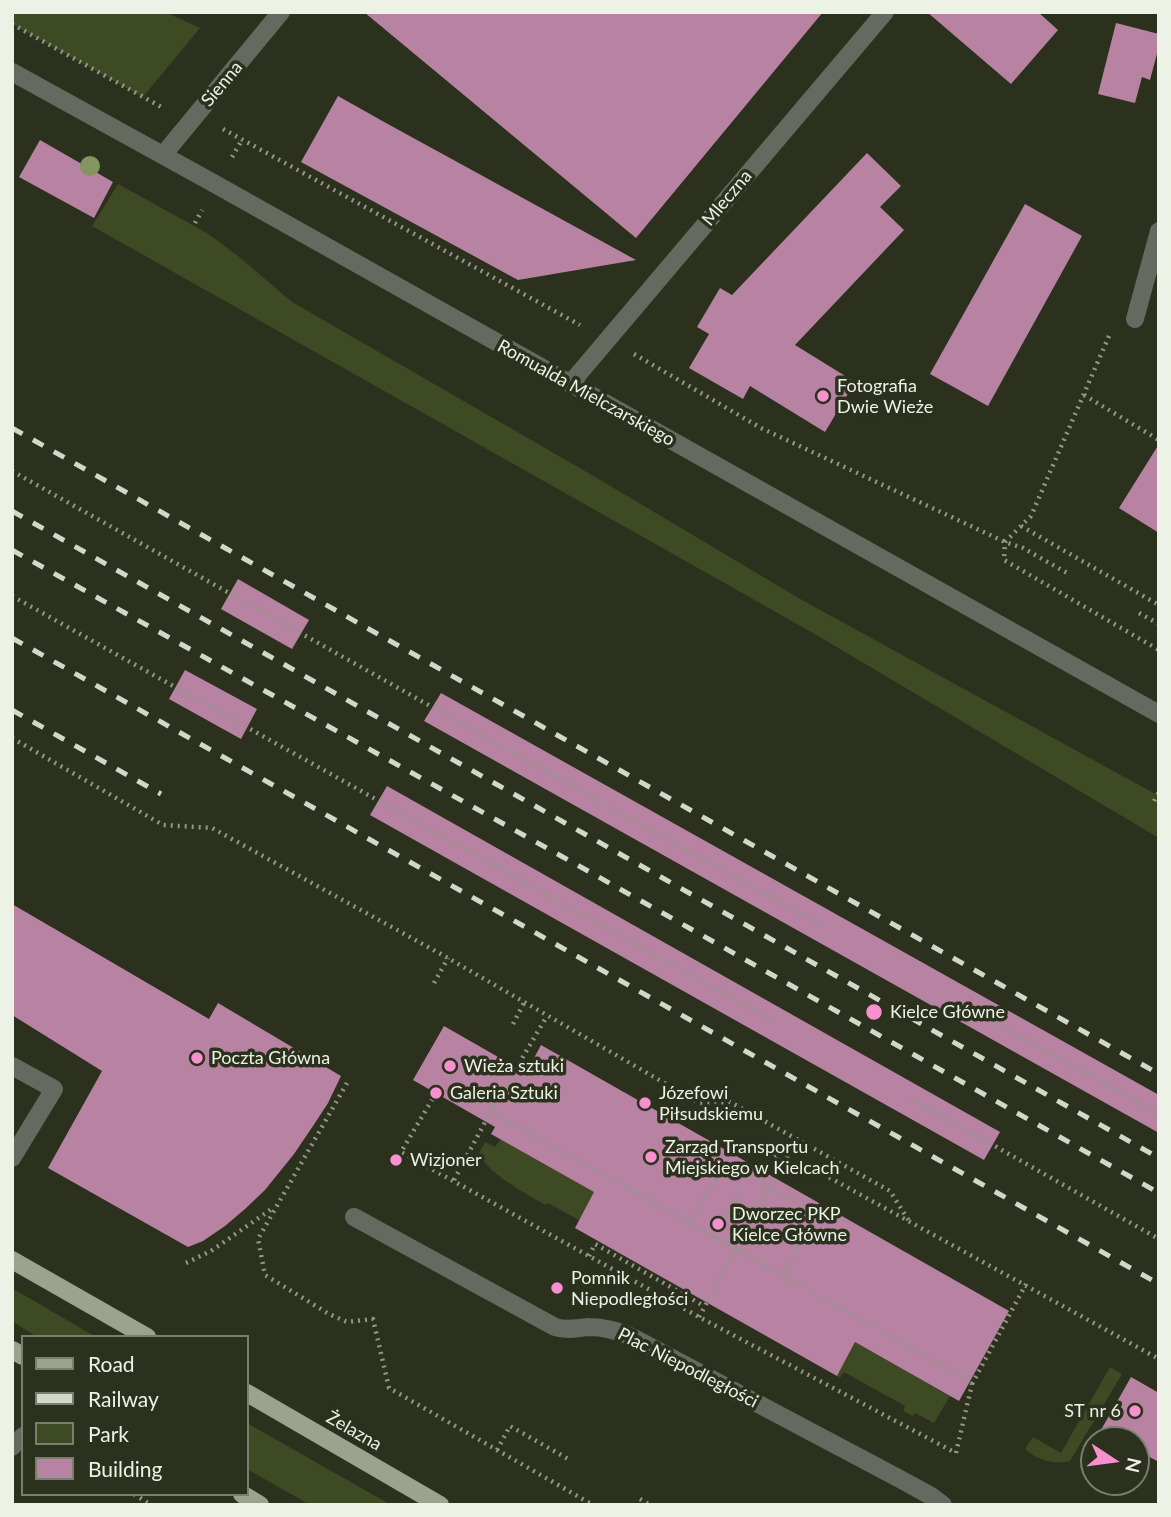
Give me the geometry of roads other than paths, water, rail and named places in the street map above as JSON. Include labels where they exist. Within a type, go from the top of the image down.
[{"type":"main road","points":[[12,1260],[143,1335]]},
{"type":"main road","name":"Żelazna","points":[[248,1394],[440,1505]]},
{"type":"street","name":"Sienna","points":[[163,155],[281,12]]},
{"type":"street","name":"Mleczna","points":[[570,384],[885,12]]},
{"type":"street","name":"Romualda Mielczarskiego","points":[[12,72],[1159,714]]},
{"type":"street","points":[[1135,319],[1159,231]]},
{"type":"street","points":[[12,1066],[54,1089],[12,1158]]},
{"type":"street","name":"Plac Niepodległości","points":[[354,1217],[555,1328],[607,1328],[632,1337],[901,1479],[943,1505]]},
{"type":"railway","points":[[12,428],[1159,1074]]},
{"type":"railway","points":[[12,511],[1159,1158]]},
{"type":"railway","points":[[12,550],[1159,1193]]},
{"type":"railway","points":[[12,638],[1159,1284]]},
{"type":"railway","points":[[12,710],[161,794]]},
{"type":"place","name":"Fotografia Dwie Wieże","points":[[823,396]]},
{"type":"place","name":"Kielce Główne","points":[[874,1012]]},
{"type":"place","name":"Poczta Główna","points":[[197,1058]]},
{"type":"place","name":"Wieża sztuki","points":[[450,1066]]},
{"type":"place","name":"Galeria Sztuki","points":[[436,1093]]},
{"type":"place","name":"Józefowi Piłsudskiemu","points":[[645,1103]]},
{"type":"place","name":"Zarząd Transportu Miejskiego w Kielcach","points":[[651,1157]]},
{"type":"place","name":"Wizjoner","points":[[396,1160]]},
{"type":"place","name":"Dworzec PKP Kielce Główne","points":[[718,1224]]},
{"type":"place","name":"Pomnik Niepodległości","points":[[557,1288]]},
{"type":"place","name":"ST nr 6","points":[[1135,1411]]}]
